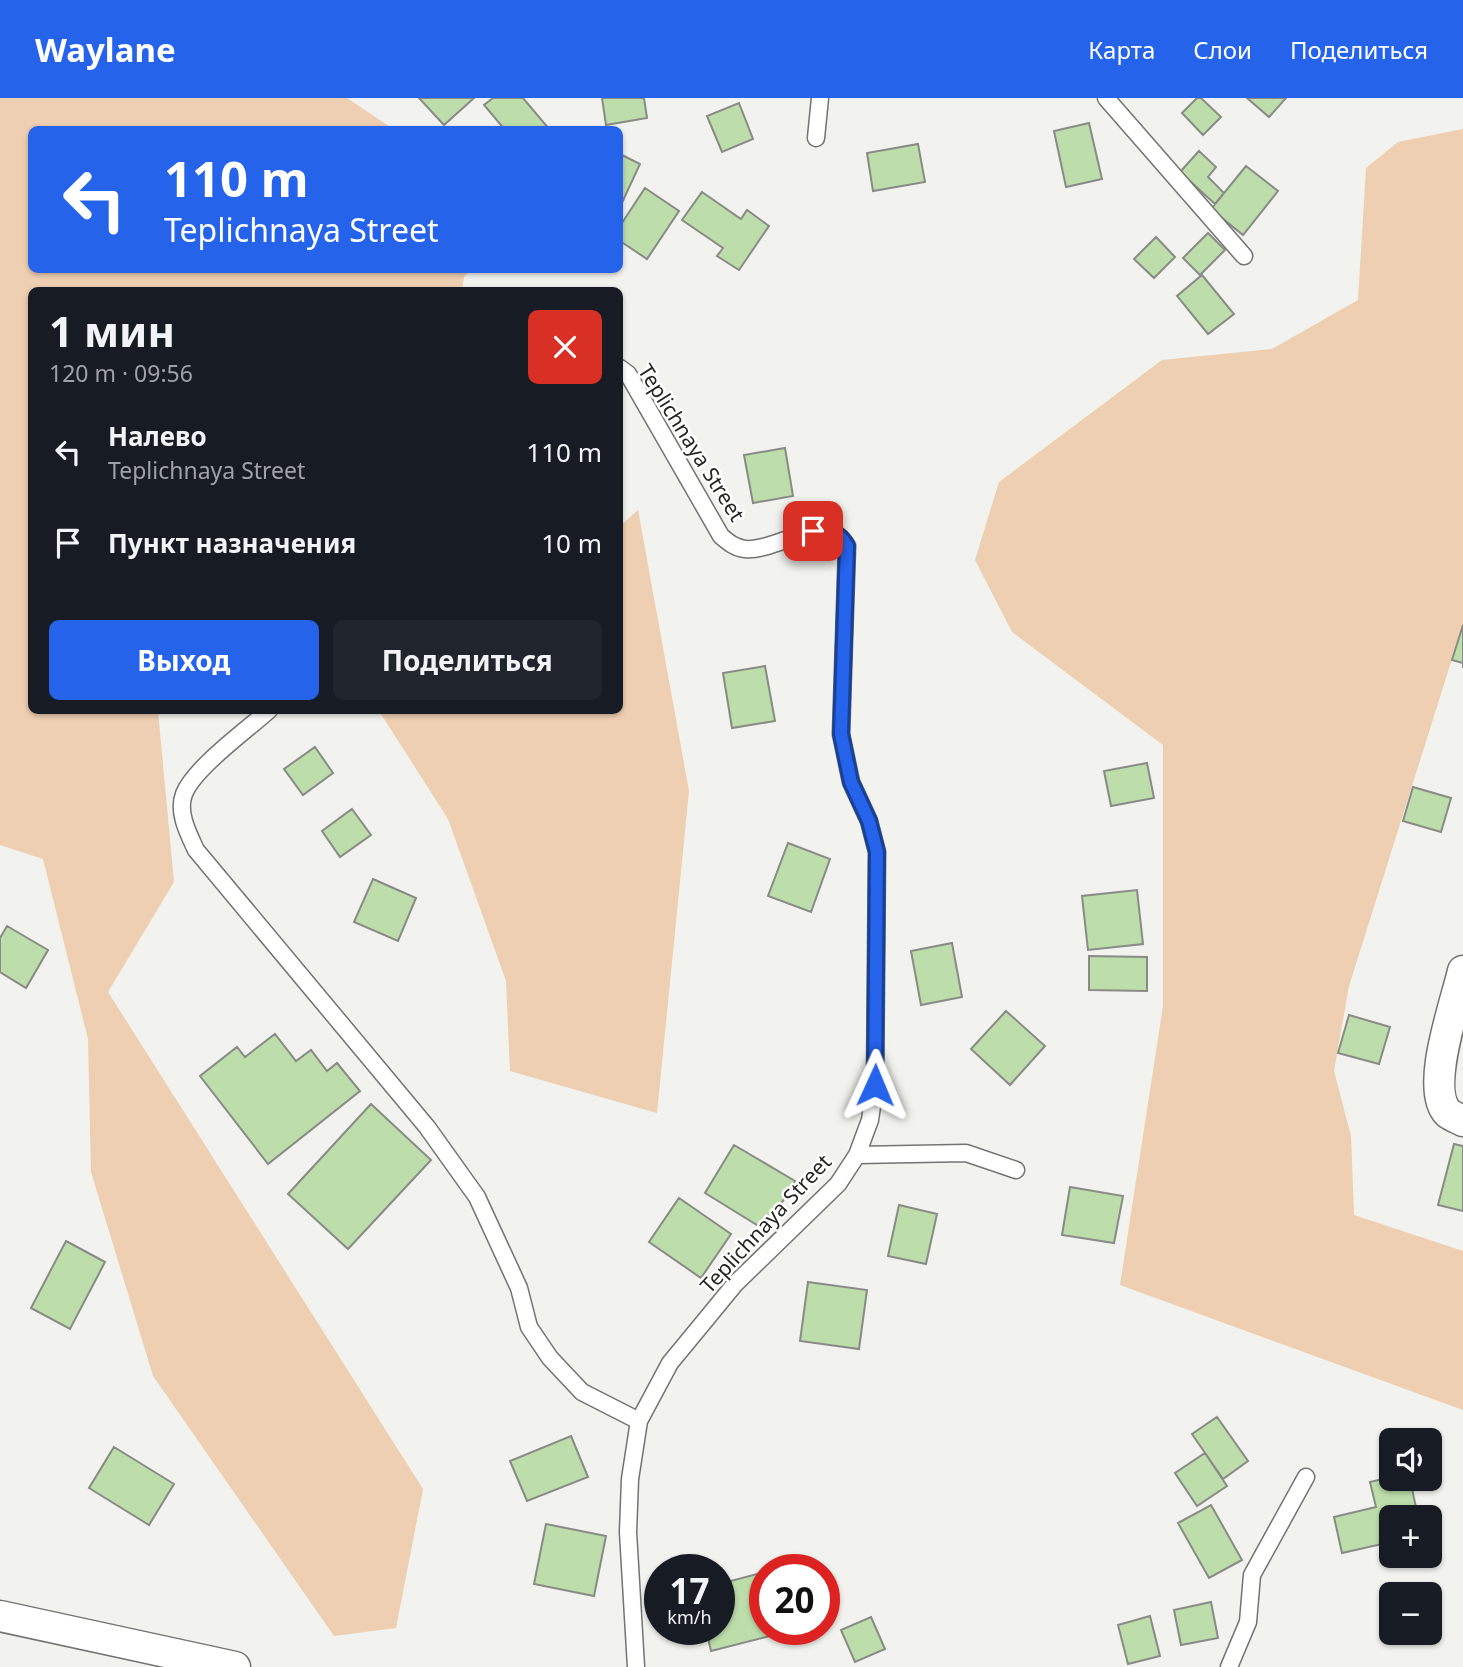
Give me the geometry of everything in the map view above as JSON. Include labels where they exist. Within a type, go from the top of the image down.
[{"type":"street","points":[[1463,971],[1439,1069],[1440,1097],[1448,1113],[1463,1121]]},
{"type":"street","points":[[0,1616],[218,1665]]},
{"type":"lane","points":[[816,138],[820,98]]},
{"type":"lane","points":[[1105,98],[1244,256]]},
{"type":"lane","name":"Teplichnaya Street","points":[[623,370],[628,374],[721,536],[732,545],[743,549],[761,548],[813,531],[832,531],[841,536],[847,546],[841,734],[851,782],[869,821],[877,852],[875,1085],[870,1120],[858,1155],[838,1184],[735,1284],[670,1363],[639,1421],[630,1479],[628,1532],[636,1667]]},
{"type":"lane","points":[[265,714],[198,774],[184,795],[184,823],[196,850],[427,1127],[477,1197],[519,1287],[529,1327],[550,1358],[582,1392],[639,1421]]},
{"type":"lane","points":[[858,1155],[966,1153],[1016,1170]]},
{"type":"lane","points":[[1229,1667],[1248,1622],[1252,1575],[1306,1477]]},
{"type":"shaded area","points":[[0,98],[347,98],[389,126],[28,126],[28,273],[467,273],[462,287],[28,287],[28,714],[158,714],[174,882],[108,992],[423,1489],[396,1628],[334,1636],[153,1376],[91,1172],[88,1039],[43,859],[0,845]]},
{"type":"shaded area","points":[[1463,129],[1463,624],[1349,986],[1334,1071],[1351,1136],[1354,1215],[1463,1251],[1463,1410],[1120,1285],[1163,1006],[1163,745],[1012,632],[975,560],[999,482],[1162,360],[1272,349],[1358,300],[1366,168],[1398,142]]},
{"type":"shaded area","points":[[638,510],[689,791],[657,1113],[510,1071],[506,981],[448,819],[381,714],[623,714],[623,523]]},
{"type":"building","points":[[419,98],[474,98],[444,125]]},
{"type":"building","points":[[493,98],[523,98],[547,126],[502,126],[484,105]]},
{"type":"building","points":[[602,98],[644,98],[647,118],[606,125]]},
{"type":"building","points":[[1197,98],[1201,98],[1221,117],[1203,135],[1182,113]]},
{"type":"building","points":[[1247,98],[1286,98],[1269,117]]},
{"type":"building","points":[[739,103],[753,139],[722,152],[707,116]]},
{"type":"building","points":[[1089,123],[1102,179],[1066,187],[1054,131]]},
{"type":"building","points":[[918,144],[925,182],[873,191],[867,153]]},
{"type":"building","points":[[1199,151],[1216,167],[1208,177],[1224,193],[1215,204],[1180,172]]},
{"type":"building","points":[[623,156],[640,164],[623,201]]},
{"type":"building","points":[[1246,166],[1278,191],[1243,235],[1211,209]]},
{"type":"building","points":[[645,188],[679,211],[647,259],[623,243],[623,221]]},
{"type":"building","points":[[702,192],[741,219],[747,210],[769,226],[739,270],[717,256],[723,248],[682,220]]},
{"type":"building","points":[[1208,233],[1225,250],[1200,275],[1183,258]]},
{"type":"building","points":[[1156,237],[1175,257],[1154,278],[1134,259]]},
{"type":"building","points":[[1202,275],[1234,314],[1208,334],[1177,296]]},
{"type":"building","points":[[785,448],[793,496],[753,503],[744,455]]},
{"type":"building","points":[[1463,625],[1463,663],[1452,660]]},
{"type":"building","points":[[765,666],[775,721],[732,728],[723,673]]},
{"type":"building","points":[[315,747],[333,773],[303,795],[284,769]]},
{"type":"building","points":[[1147,763],[1154,798],[1111,806],[1104,771]]},
{"type":"building","points":[[1413,787],[1451,798],[1441,832],[1403,821]]},
{"type":"building","points":[[352,809],[371,835],[340,857],[322,831]]},
{"type":"building","points":[[788,843],[830,859],[811,912],[768,896]]},
{"type":"building","points":[[373,879],[416,898],[398,941],[354,922]]},
{"type":"building","points":[[1137,890],[1143,944],[1088,950],[1082,896]]},
{"type":"building","points":[[7,926],[48,950],[26,988],[0,972],[0,938]]},
{"type":"building","points":[[952,943],[962,997],[921,1005],[911,951]]},
{"type":"building","points":[[1089,956],[1147,957],[1147,991],[1089,990]]},
{"type":"building","points":[[1006,1011],[1045,1046],[1010,1085],[971,1049]]},
{"type":"building","points":[[1349,1015],[1390,1027],[1379,1064],[1338,1053]]},
{"type":"building","points":[[275,1034],[296,1061],[311,1050],[327,1071],[337,1063],[360,1091],[268,1164],[200,1076],[237,1047],[245,1057]]},
{"type":"building","points":[[371,1104],[431,1160],[348,1249],[288,1194]]},
{"type":"building","points":[[1454,1144],[1463,1146],[1463,1211],[1438,1205]]},
{"type":"building","points":[[734,1145],[795,1181],[765,1230],[705,1193]]},
{"type":"building","points":[[1070,1187],[1123,1196],[1114,1243],[1062,1235]]},
{"type":"building","points":[[679,1198],[731,1234],[701,1278],[649,1242]]},
{"type":"building","points":[[899,1205],[937,1214],[926,1264],[888,1256]]},
{"type":"building","points":[[66,1241],[105,1262],[70,1329],[31,1308]]},
{"type":"building","points":[[808,1282],[867,1290],[859,1349],[800,1341]]},
{"type":"building","points":[[1217,1417],[1248,1461],[1223,1479],[1192,1434]]},
{"type":"building","points":[[571,1436],[588,1477],[527,1501],[510,1461]]},
{"type":"building","points":[[114,1447],[174,1484],[149,1525],[89,1488]]},
{"type":"building","points":[[1205,1453],[1227,1486],[1197,1506],[1175,1473]]},
{"type":"building","points":[[1379,1480],[1379,1491],[1413,1491],[1415,1505],[1379,1505],[1379,1545],[1342,1553],[1334,1517],[1376,1507],[1370,1482]]},
{"type":"building","points":[[1211,1505],[1242,1560],[1209,1578],[1178,1523]]},
{"type":"building","points":[[546,1524],[606,1536],[594,1596],[534,1584]]},
{"type":"building","points":[[749,1576],[749,1641],[735,1645],[735,1580]]},
{"type":"building","points":[[1211,1602],[1218,1638],[1181,1645],[1174,1610]]},
{"type":"building","points":[[1150,1616],[1160,1656],[1128,1664],[1118,1625]]},
{"type":"building","points":[[871,1617],[885,1649],[855,1662],[841,1630]]},
{"type":"building","points":[[710,1645],[734,1645],[711,1651]]},
{"type":"route","points":[[813,531],[832,531],[841,536],[847,546],[841,734],[851,782],[869,821],[877,852],[875,1085]]}]
